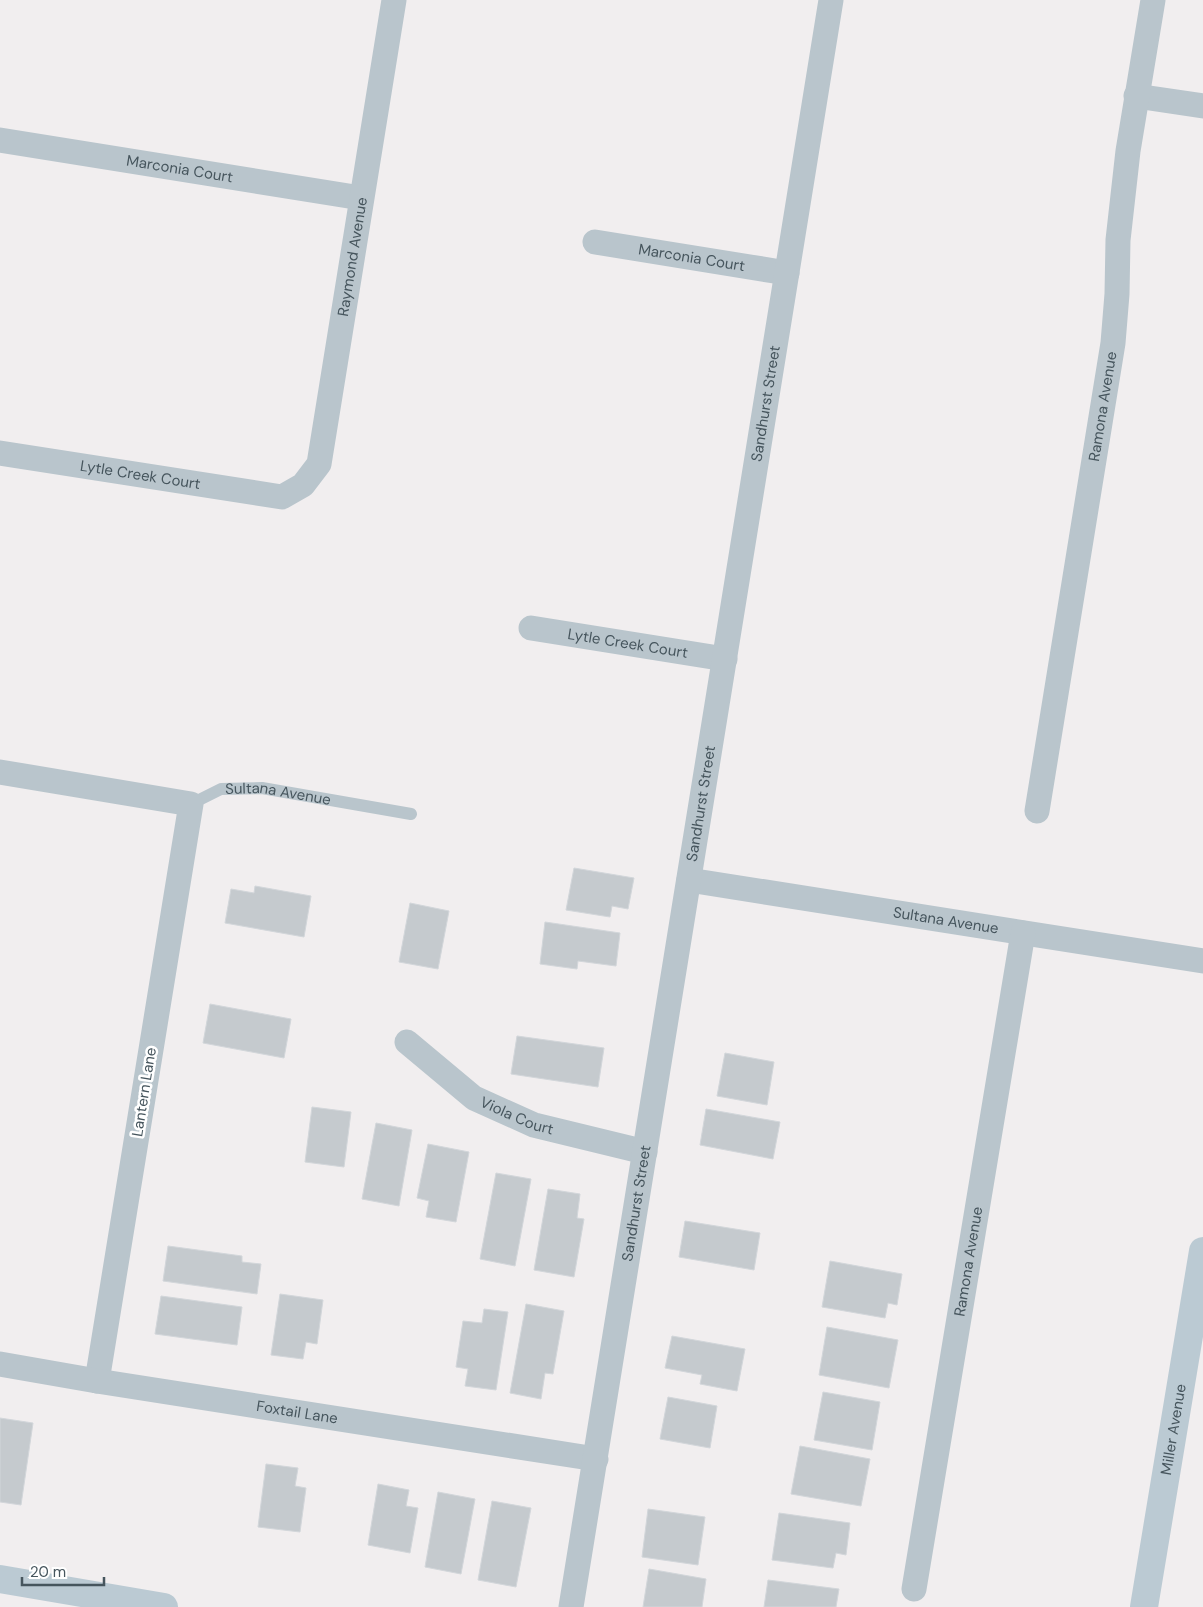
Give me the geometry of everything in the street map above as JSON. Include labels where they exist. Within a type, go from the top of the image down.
[{"type":"street","name":"Raymond Avenue","points":[[282,497],[303,485],[318,464],[394,0]]},
{"type":"street","name":"Sandhurst Street","points":[[571,1607],[831,0]]},
{"type":"street","name":"Ramona Avenue","points":[[1037,811],[1113,343],[1117,294],[1118,240],[1128,151],[1152,0]]},
{"type":"street","points":[[1136,96],[1203,106]]},
{"type":"street","name":"Marconia Court","points":[[0,140],[361,198]]},
{"type":"street","name":"Marconia Court","points":[[595,242],[787,273]]},
{"type":"street","name":"Lytle Creek Court","points":[[0,453],[282,497]]},
{"type":"street","name":"Lytle Creek Court","points":[[531,628],[724,659]]},
{"type":"street","points":[[0,772],[191,804]]},
{"type":"street","name":"Lantern Lane","points":[[97,1381],[191,804]]},
{"type":"street","name":"Sultana Avenue","points":[[689,880],[1203,961]]},
{"type":"street","name":"Ramona Avenue","points":[[914,1589],[1023,933]]},
{"type":"street","name":"Viola Court","points":[[407,1042],[474,1098],[508,1114],[534,1125],[645,1152]]},
{"type":"street","name":"Miller Avenue","points":[[1144,1607],[1203,1251]]},
{"type":"street","name":"Foxtail Lane","points":[[0,1364],[97,1381],[596,1459]]},
{"type":"street","points":[[0,1579],[164,1607]]},
{"type":"lane","name":"Sultana Avenue","points":[[191,804],[221,789],[262,788],[411,814]]},
{"type":"building","points":[[574,868],[634,878],[628,909],[612,906],[610,917],[566,910]]},
{"type":"building","points":[[255,886],[311,896],[304,937],[225,923],[231,889],[254,893]]},
{"type":"building","points":[[410,903],[449,911],[438,969],[399,962]]},
{"type":"building","points":[[545,922],[620,933],[616,966],[578,961],[577,969],[540,964]]},
{"type":"building","points":[[210,1004],[291,1019],[284,1058],[203,1043]]},
{"type":"building","points":[[517,1036],[604,1048],[598,1087],[511,1074]]},
{"type":"building","points":[[725,1053],[774,1062],[767,1105],[717,1096]]},
{"type":"building","points":[[312,1107],[351,1112],[344,1167],[305,1162]]},
{"type":"building","points":[[706,1109],[780,1122],[773,1159],[700,1145]]},
{"type":"building","points":[[376,1123],[412,1130],[399,1206],[362,1199]]},
{"type":"building","points":[[428,1144],[469,1152],[456,1222],[426,1217],[429,1201],[417,1198]]},
{"type":"building","points":[[496,1173],[531,1179],[515,1266],[480,1259]]},
{"type":"building","points":[[548,1189],[580,1194],[577,1218],[584,1219],[574,1277],[534,1270]]},
{"type":"building","points":[[685,1221],[760,1233],[754,1270],[679,1257]]},
{"type":"building","points":[[168,1246],[242,1256],[242,1262],[261,1264],[257,1294],[163,1281]]},
{"type":"building","points":[[830,1261],[902,1274],[897,1305],[888,1303],[885,1318],[822,1307]]},
{"type":"building","points":[[280,1294],[323,1300],[317,1344],[306,1342],[303,1359],[271,1355]]},
{"type":"building","points":[[161,1296],[242,1307],[237,1345],[155,1334]]},
{"type":"building","points":[[526,1304],[564,1311],[553,1374],[545,1373],[541,1399],[510,1393]]},
{"type":"building","points":[[484,1309],[508,1312],[496,1390],[465,1386],[468,1369],[456,1367],[463,1321],[482,1323]]},
{"type":"building","points":[[827,1327],[898,1340],[889,1388],[819,1375]]},
{"type":"building","points":[[672,1336],[745,1349],[737,1391],[700,1384],[702,1375],[665,1368]]},
{"type":"building","points":[[823,1392],[880,1402],[872,1450],[814,1440]]},
{"type":"building","points":[[668,1397],[717,1406],[710,1448],[660,1439]]},
{"type":"building","points":[[0,1418],[33,1423],[21,1505],[0,1502]]},
{"type":"building","points":[[800,1446],[870,1459],[861,1506],[791,1494]]},
{"type":"building","points":[[266,1464],[298,1468],[295,1486],[306,1488],[300,1532],[258,1527]]},
{"type":"building","points":[[378,1484],[409,1490],[406,1506],[418,1508],[410,1553],[368,1545]]},
{"type":"building","points":[[438,1492],[475,1499],[461,1574],[425,1567]]},
{"type":"building","points":[[492,1501],[531,1508],[516,1587],[478,1580]]},
{"type":"building","points":[[648,1509],[705,1517],[698,1565],[642,1557]]},
{"type":"building","points":[[779,1513],[850,1523],[846,1555],[836,1553],[833,1568],[772,1560]]},
{"type":"building","points":[[649,1569],[706,1579],[702,1607],[643,1607]]},
{"type":"building","points":[[768,1580],[839,1589],[836,1607],[764,1607]]}]
